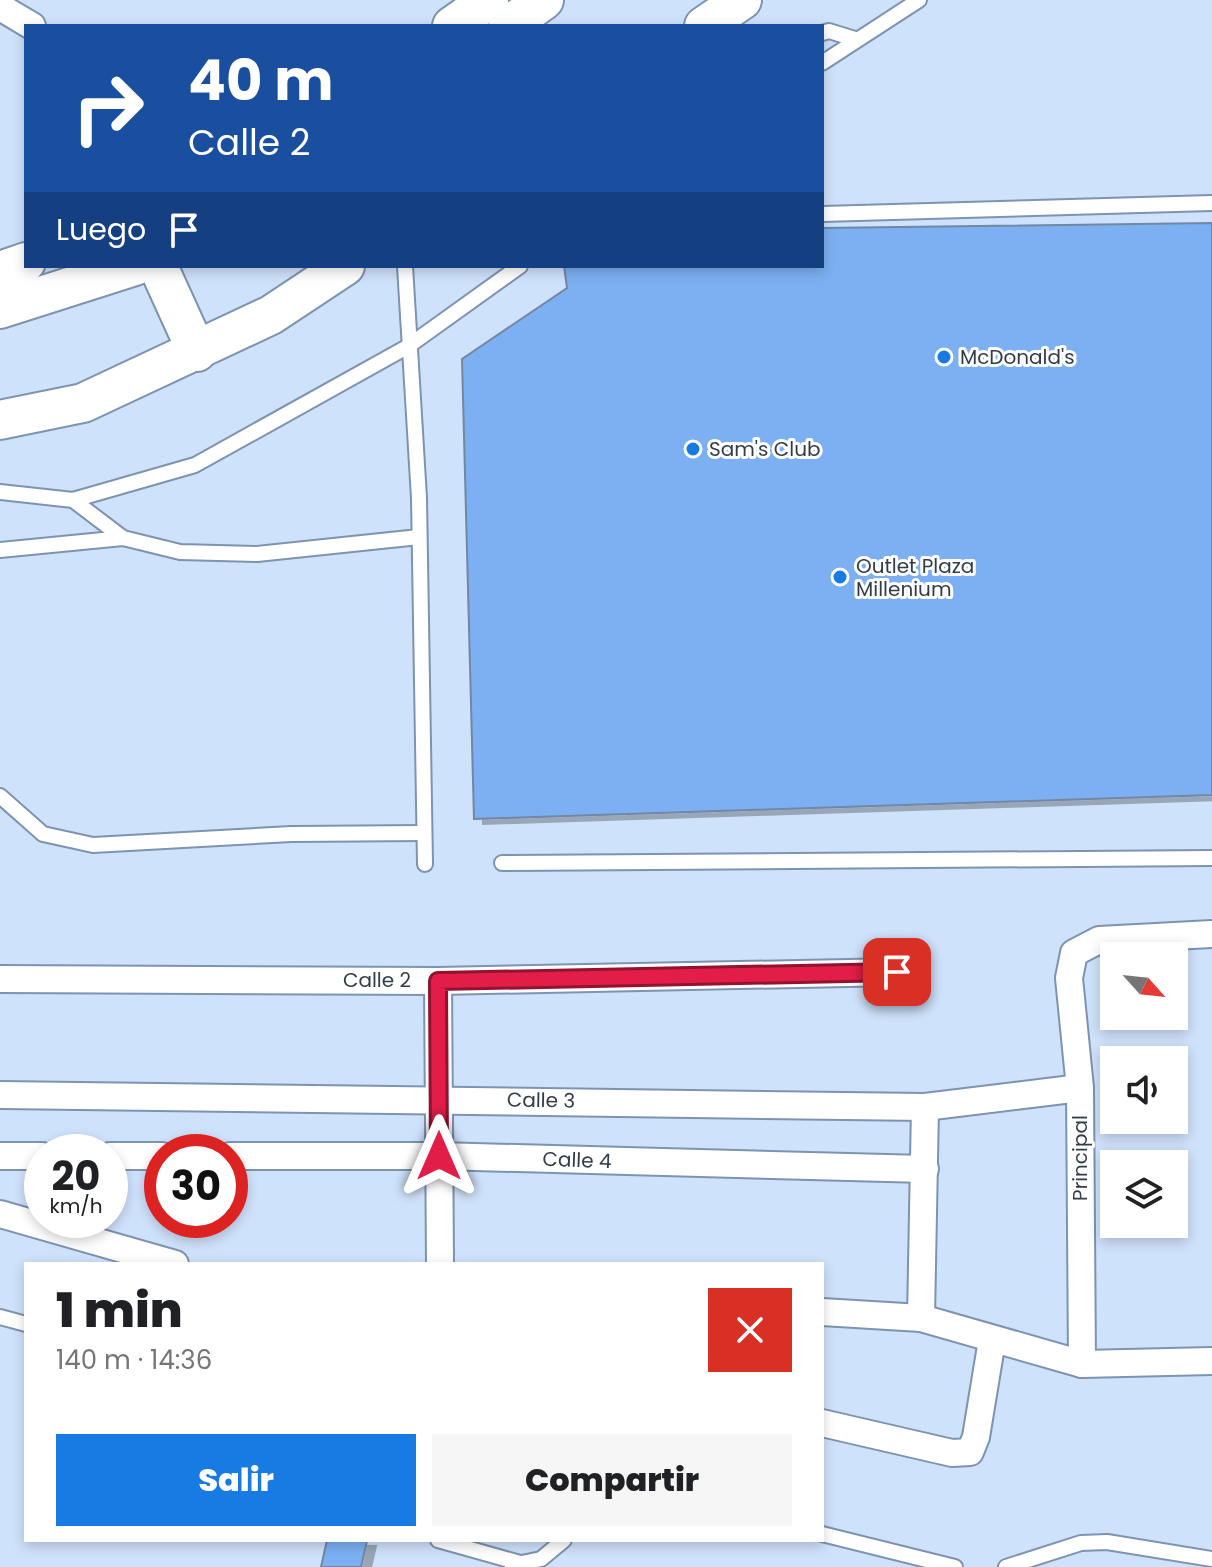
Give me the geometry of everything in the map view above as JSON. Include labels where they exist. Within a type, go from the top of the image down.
[{"type":"main road","points":[[455,24],[489,0]]},
{"type":"main road","points":[[511,24],[544,0]]},
{"type":"main road","points":[[707,24],[742,0]]},
{"type":"main road","points":[[0,271],[24,263]]},
{"type":"main road","points":[[0,309],[129,268]]},
{"type":"main road","points":[[159,268],[197,352]]},
{"type":"main road","points":[[0,420],[83,403],[271,315],[342,268]]},
{"type":"street","points":[[0,7],[29,24]]},
{"type":"street","name":"Principal","points":[[1082,1364],[1080,1088],[1069,978],[1074,953],[1099,940],[1212,934]]},
{"type":"street","name":"Calle 2","points":[[0,979],[438,981],[897,972]]},
{"type":"street","points":[[438,981],[440,1262]]},
{"type":"street","name":"Calle 3","points":[[0,1095],[925,1107],[1080,1088]]},
{"type":"street","points":[[921,1318],[925,1107]]},
{"type":"street","points":[[0,1156],[24,1156]]},
{"type":"street","name":"Calle 4","points":[[248,1156],[439,1156],[925,1169]]},
{"type":"street","points":[[0,1214],[168,1262]]},
{"type":"street","points":[[824,1312],[921,1318],[1082,1364],[1212,1361]]},
{"type":"street","points":[[824,1423],[952,1453],[970,1452],[976,1437],[992,1340]]},
{"type":"lane","points":[[824,62],[919,0]]},
{"type":"lane","points":[[824,32],[829,31],[855,39]]},
{"type":"lane","points":[[824,214],[1212,203]]},
{"type":"lane","points":[[405,268],[419,537],[425,864]]},
{"type":"lane","points":[[0,492],[73,500],[195,465],[407,347],[517,268]]},
{"type":"lane","points":[[73,500],[123,538]]},
{"type":"lane","points":[[0,550],[123,538],[180,552],[257,554],[419,537]]},
{"type":"lane","points":[[0,796],[43,834],[93,845],[291,834],[424,833]]},
{"type":"lane","points":[[502,863],[1212,858]]},
{"type":"lane","points":[[0,1317],[24,1323]]},
{"type":"lane","points":[[824,1534],[955,1567]]},
{"type":"lane","points":[[445,1542],[520,1563]]},
{"type":"lane","points":[[501,1567],[541,1559],[562,1542]]},
{"type":"lane","points":[[1006,1567],[1081,1543],[1107,1542],[1212,1559]]},
{"type":"building","name":"Outlet Plaza Millenium","points":[[1212,223],[1212,795],[474,819],[462,359],[567,288],[564,268],[824,268],[824,228]]},
{"type":"building","points":[[327,1542],[367,1542],[361,1567],[321,1567]]},
{"type":"place","name":"McDonald's","points":[[944,357]]},
{"type":"place","name":"Sam's Club","points":[[693,449]]},
{"type":"place","name":"Outlet Plaza Millenium","points":[[840,577]]},
{"type":"route","points":[[439,1156],[438,981],[897,972]]}]
